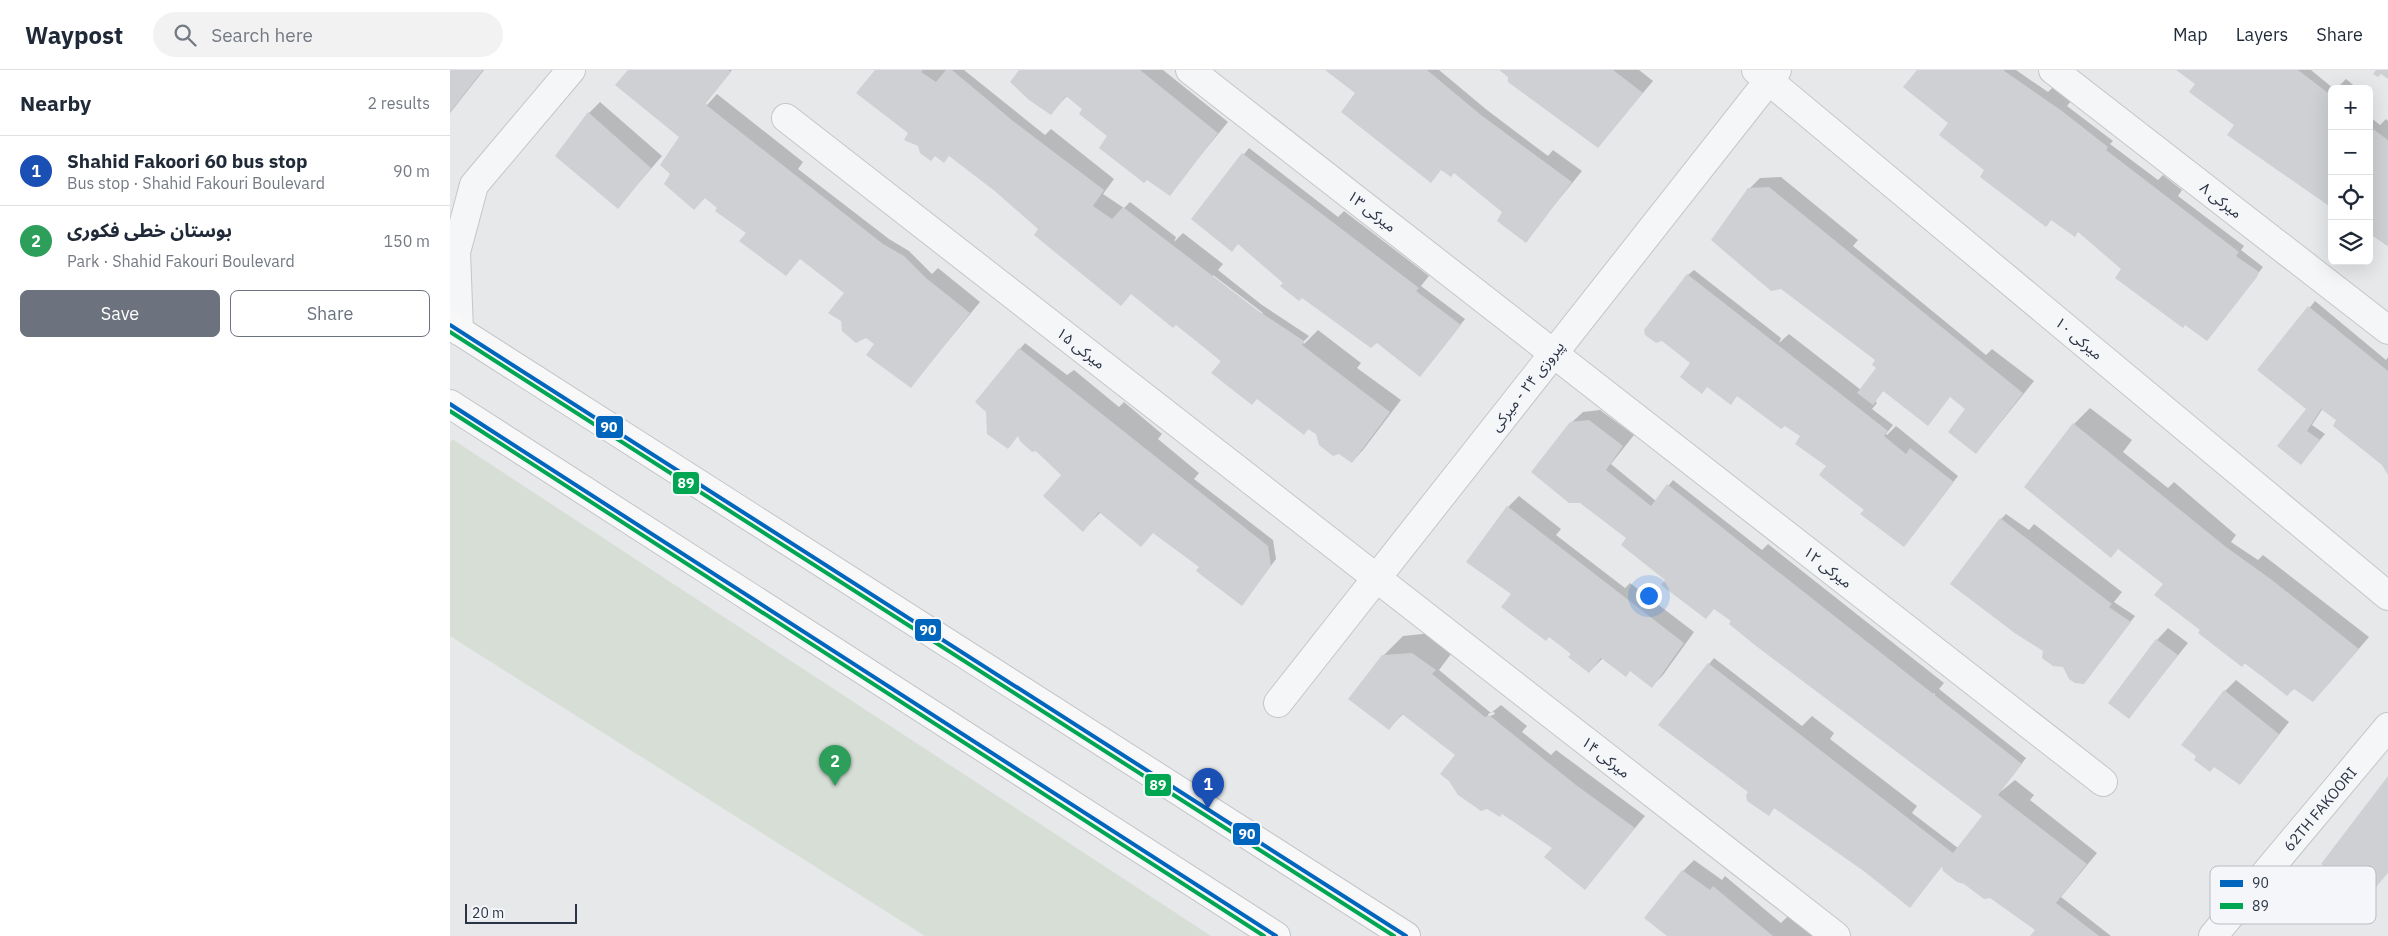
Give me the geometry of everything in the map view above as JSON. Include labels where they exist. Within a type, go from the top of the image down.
[{"type":"main road","points":[[454,328],[1406,936]]},
{"type":"main road","points":[[450,404],[1276,936]]},
{"type":"street","points":[[454,328],[456,252],[462,190],[571,70]]},
{"type":"street","name":"میرکی ۱۳","points":[[1190,70],[1554,353]]},
{"type":"street","name":"میرکی ۸","points":[[2053,70],[2388,330]]},
{"type":"street","name":"پیروزی ۲۴ - میرکی","points":[[1278,703],[1554,353],[1767,74]]},
{"type":"street","name":"میرکی ۱۰","points":[[1767,74],[2388,596]]},
{"type":"street","name":"میرکی ۱۵","points":[[786,118],[1376,578]]},
{"type":"street","name":"میرکی ۱۲","points":[[1554,353],[2103,782]]},
{"type":"street","name":"میرکی ۱۴","points":[[1376,578],[1836,936]]},
{"type":"street","name":"62TH FAKOORI","points":[[2272,866],[2388,727]]},
{"type":"street","name":"62TH FAKOORI","points":[[2213,936],[2223,924]]},
{"type":"shaded area","points":[[452,439],[1211,936],[925,936],[450,636],[450,443]]},
{"type":"building","points":[[450,70],[483,70],[450,112]]},
{"type":"building","points":[[628,70],[728,70],[731,72],[705,104],[883,244],[904,256],[926,278],[970,313],[911,388],[866,355],[874,344],[866,338],[856,343],[842,331],[841,321],[828,313],[844,293],[800,259],[786,276],[739,241],[746,233],[715,211],[717,208],[705,198],[694,210],[664,184],[670,174],[660,165],[679,137],[615,85]]},
{"type":"building","points":[[875,70],[923,70],[921,72],[936,82],[946,70],[952,70],[1013,121],[1104,190],[1093,206],[1112,219],[1123,207],[1257,310],[1304,341],[1302,345],[1390,412],[1352,463],[1339,454],[1333,456],[1319,445],[1316,434],[1308,429],[1304,435],[1257,399],[1252,405],[1211,373],[1221,361],[1176,325],[1173,328],[1131,294],[1121,306],[1034,235],[1038,229],[996,192],[949,156],[944,163],[935,156],[931,161],[920,153],[918,146],[904,140],[908,133],[856,93]]},
{"type":"building","points":[[1019,70],[1140,70],[1218,133],[1170,196],[1147,180],[1144,183],[1099,148],[1107,136],[1079,114],[1082,109],[1066,96],[1051,115],[1029,100],[1010,82]]},
{"type":"building","points":[[1325,70],[1427,70],[1481,115],[1572,182],[1526,243],[1497,221],[1502,212],[1454,173],[1451,177],[1441,170],[1431,183],[1341,112],[1355,93]]},
{"type":"building","points":[[1499,70],[1613,70],[1643,93],[1598,148],[1508,82],[1508,77]]},
{"type":"building","points":[[1917,70],[2003,70],[2062,111],[2108,147],[2106,150],[2239,252],[2236,256],[2259,272],[2257,277],[2207,341],[2185,325],[2183,328],[2115,278],[2121,269],[2078,232],[2075,237],[2051,220],[2046,227],[1980,177],[1984,170],[1939,135],[1948,123],[1903,87]]},
{"type":"building","points":[[2176,70],[2298,70],[2328,93],[2328,205],[2227,135],[2234,125],[2189,92],[2195,84]]},
{"type":"building","points":[[2376,70],[2388,70],[2388,79],[2381,74],[2378,77],[2373,74]]},
{"type":"building","points":[[588,112],[651,168],[618,209],[555,156]]},
{"type":"building","points":[[2373,129],[2388,140],[2388,246],[2373,236]]},
{"type":"building","points":[[1242,153],[1419,288],[1416,291],[1461,325],[1420,377],[1377,343],[1371,348],[1302,298],[1299,301],[1280,286],[1283,283],[1238,244],[1232,252],[1191,219]]},
{"type":"building","points":[[1769,187],[2023,393],[1976,454],[1948,432],[1965,409],[1950,397],[1928,426],[1883,391],[1873,405],[1857,393],[1876,368],[1872,365],[1875,360],[1781,289],[1771,291],[1711,240],[1748,188]]},
{"type":"building","points":[[1687,274],[1888,431],[1884,436],[1906,454],[1910,448],[1954,482],[1904,547],[1860,514],[1864,510],[1819,475],[1826,466],[1795,444],[1800,436],[1785,426],[1781,429],[1737,396],[1731,405],[1707,387],[1702,394],[1680,377],[1690,363],[1662,341],[1656,343],[1645,335],[1644,330]]},
{"type":"building","points":[[2308,306],[2388,371],[2388,475],[2382,465],[2333,426],[2336,420],[2321,409],[2307,431],[2320,440],[2301,465],[2277,446],[2306,409],[2257,370]]},
{"type":"building","points":[[1019,348],[1268,546],[1271,566],[1242,606],[1196,571],[1199,567],[1153,533],[1141,547],[1099,512],[1083,532],[1043,496],[1061,475],[1036,451],[1032,452],[1020,441],[1018,436],[1008,449],[987,434],[986,412],[975,402]]},
{"type":"building","points":[[1589,420],[1623,446],[1606,470],[1651,506],[1667,484],[2022,764],[1998,795],[2087,864],[2056,903],[2099,936],[2030,936],[2035,930],[1990,898],[1984,899],[1964,884],[1957,882],[1943,871],[1942,866],[1910,908],[1865,872],[1774,808],[1769,816],[1747,801],[1746,795],[1748,792],[1658,725],[1708,663],[1953,853],[1982,816],[1756,646],[1729,624],[1731,621],[1714,609],[1706,619],[1661,585],[1665,580],[1621,545],[1626,538],[1580,503],[1569,503],[1531,472],[1570,422]]},
{"type":"building","points":[[2073,423],[2226,547],[2272,580],[2359,649],[2313,702],[2294,689],[2287,696],[2245,663],[2242,667],[2198,633],[2200,630],[2154,595],[2163,584],[2118,549],[2111,558],[2024,487]]},
{"type":"building","points":[[1507,506],[1684,643],[1652,688],[1630,671],[1626,677],[1601,658],[1589,673],[1568,657],[1571,654],[1549,637],[1546,641],[1501,607],[1511,594],[1466,562]]},
{"type":"building","points":[[2000,518],[2112,604],[2109,607],[2131,622],[2084,684],[2075,683],[2069,679],[2063,667],[2053,666],[2042,658],[2043,651],[2016,634],[1950,584]]},
{"type":"building","points":[[2156,639],[2178,655],[2129,719],[2108,703]]},
{"type":"building","points":[[1412,653],[1436,670],[1432,674],[1485,717],[1489,715],[1576,785],[1635,828],[1585,890],[1544,857],[1552,848],[1502,814],[1500,817],[1487,809],[1481,811],[1458,795],[1449,781],[1440,774],[1455,755],[1402,714],[1389,730],[1348,699],[1382,655]]},
{"type":"building","points":[[2224,690],[2279,734],[2240,785],[2214,767],[2210,772],[2194,760],[2196,756],[2181,745]]},
{"type":"building","points":[[2388,776],[2388,873],[2376,887],[2376,866],[2323,866],[2321,864]]},
{"type":"building","points":[[1682,870],[1710,890],[1713,886],[1773,936],[1667,936],[1644,918]]},
{"type":"transit line","name":"90","points":[[450,325],[1406,936]]},
{"type":"transit line","name":"89","points":[[450,332],[1394,936]]},
{"type":"transit line","name":"90","points":[[450,404],[1276,936]]},
{"type":"transit line","name":"89","points":[[450,411],[1264,936]]},
{"type":"place","name":"بوستان خطی فکوری","points":[[835,786]]},
{"type":"place","name":"Shahid Fakoori 60 bus stop","points":[[1208,809]]}]
